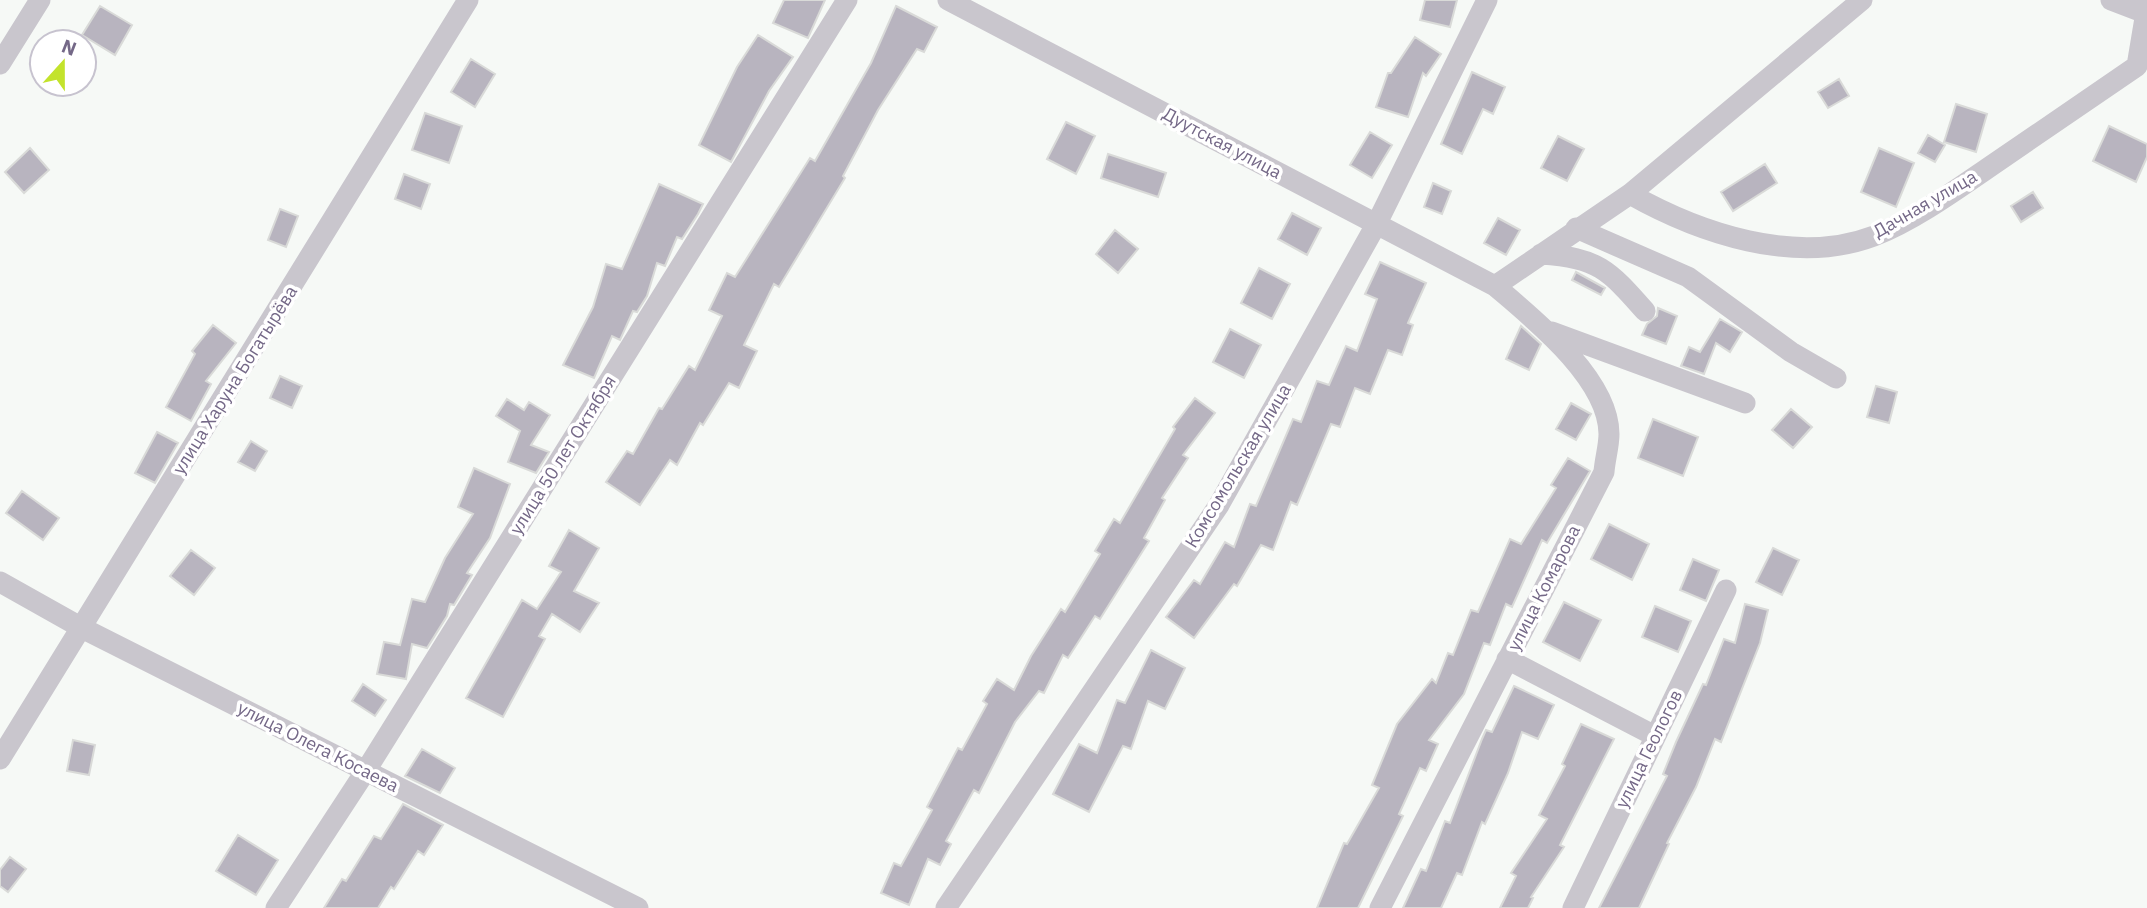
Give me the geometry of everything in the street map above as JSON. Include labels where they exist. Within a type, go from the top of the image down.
[{"type":"street","points":[[0,64],[40,0]]},
{"type":"street","name":"улица Харуна Богатырёва","points":[[0,759],[468,0]]},
{"type":"street","name":"улица 50 лет Октября","points":[[276,908],[365,772],[847,0]]},
{"type":"street","name":"Дуутская улица","points":[[948,0],[1496,286]]},
{"type":"street","name":"Комсомольская улица","points":[[946,908],[1219,505],[1377,223],[1487,0]]},
{"type":"street","points":[[1496,286],[1576,228],[1630,194],[1863,0]]},
{"type":"street","points":[[2111,0],[2146,9]]},
{"type":"street","name":"Дачная улица","points":[[1630,194],[1665,214],[1722,235],[1786,246],[1835,245],[1874,236],[1949,194],[2137,66],[2146,9]]},
{"type":"street","points":[[1576,228],[1688,277],[1791,352],[1836,377]]},
{"type":"street","points":[[1541,254],[1590,261],[1615,276],[1645,311]]},
{"type":"street","name":"улица Комарова","points":[[1380,908],[1604,472],[1609,432],[1596,389],[1550,332],[1496,286]]},
{"type":"street","points":[[1550,332],[1745,403]]},
{"type":"street","name":"улица Олега Косаева","points":[[0,582],[82,628],[638,908]]},
{"type":"street","name":"улица Геологов","points":[[1573,908],[1726,590]]},
{"type":"street","points":[[1507,659],[1655,736]]},
{"type":"building","points":[[784,0],[825,0],[808,38],[773,23]]},
{"type":"building","points":[[1425,0],[1457,0],[1450,27],[1420,20]]},
{"type":"building","points":[[100,6],[132,25],[115,55],[98,45],[98,28],[86,28]]},
{"type":"building","points":[[896,6],[937,27],[924,52],[917,49],[878,110],[843,176],[845,178],[779,287],[774,284],[744,345],[757,351],[739,388],[729,383],[703,425],[700,423],[677,465],[670,460],[640,505],[606,482],[627,451],[633,454],[659,408],[662,409],[689,366],[695,370],[722,316],[709,310],[727,273],[735,277],[810,158],[815,161],[871,63]]},
{"type":"building","points":[[758,35],[793,57],[769,91],[731,162],[699,145],[737,67]]},
{"type":"building","points":[[1415,37],[1441,54],[1426,76],[1423,73],[1408,117],[1376,107],[1388,73],[1391,73]]},
{"type":"building","points":[[471,59],[495,74],[475,107],[451,92]]},
{"type":"building","points":[[1472,72],[1505,87],[1493,114],[1483,109],[1462,154],[1441,144]]},
{"type":"building","points":[[1839,79],[1849,96],[1828,108],[1818,92]]},
{"type":"building","points":[[1956,104],[1987,114],[1976,152],[1944,142]]},
{"type":"building","points":[[425,113],[462,126],[449,163],[412,150]]},
{"type":"building","points":[[1066,122],[1095,136],[1076,174],[1047,159]]},
{"type":"building","points":[[2109,126],[2147,144],[2147,157],[2136,182],[2093,161]]},
{"type":"building","points":[[1370,132],[1392,145],[1372,178],[1350,165]]},
{"type":"building","points":[[1928,135],[1945,145],[1935,162],[1918,153]]},
{"type":"building","points":[[1558,136],[1584,149],[1567,181],[1541,168]]},
{"type":"building","points":[[30,148],[49,170],[24,193],[5,172]]},
{"type":"building","points":[[1879,148],[1914,163],[1896,207],[1861,192]]},
{"type":"building","points":[[1108,154],[1166,173],[1158,197],[1101,178]]},
{"type":"building","points":[[1765,164],[1777,183],[1733,211],[1721,192]]},
{"type":"building","points":[[404,174],[430,184],[421,209],[395,199]]},
{"type":"building","points":[[1433,183],[1451,191],[1442,214],[1424,207]]},
{"type":"building","points":[[659,184],[703,204],[698,214],[682,239],[677,237],[665,266],[657,263],[647,296],[637,312],[633,311],[620,340],[612,336],[594,378],[563,365],[593,307],[606,264],[622,269]]},
{"type":"building","points":[[2033,192],[2043,208],[2021,222],[2011,206]]},
{"type":"building","points":[[280,209],[298,216],[286,247],[268,240]]},
{"type":"building","points":[[1292,213],[1321,228],[1307,255],[1278,239]]},
{"type":"building","points":[[1498,218],[1520,230],[1506,255],[1484,243]]},
{"type":"building","points":[[1115,230],[1138,249],[1118,273],[1096,254]]},
{"type":"building","points":[[1380,262],[1426,283],[1408,323],[1413,325],[1402,355],[1388,350],[1370,394],[1355,388],[1340,427],[1331,424],[1297,505],[1291,502],[1273,550],[1261,545],[1237,586],[1234,584],[1194,638],[1166,617],[1194,580],[1200,584],[1225,542],[1234,547],[1250,504],[1256,506],[1293,419],[1301,422],[1317,381],[1329,385],[1346,346],[1357,351],[1377,299],[1365,294]]},
{"type":"building","points":[[1259,268],[1290,284],[1272,319],[1241,303]]},
{"type":"building","points":[[1576,272],[1605,288],[1601,295],[1572,280]]},
{"type":"building","points":[[1658,308],[1677,316],[1666,344],[1642,335],[1647,324],[1657,316]]},
{"type":"building","points":[[1720,319],[1742,332],[1730,352],[1716,343],[1704,374],[1681,366],[1689,347],[1700,352]]},
{"type":"building","points":[[213,325],[236,343],[206,381],[211,384],[191,421],[166,407],[195,354],[192,351]]},
{"type":"building","points":[[1521,326],[1541,344],[1529,370],[1506,359]]},
{"type":"building","points":[[1230,329],[1261,345],[1244,378],[1213,362]]},
{"type":"building","points":[[280,376],[302,386],[292,408],[270,398]]},
{"type":"building","points":[[1876,386],[1897,392],[1889,423],[1867,417]]},
{"type":"building","points":[[1195,398],[1215,413],[1183,455],[1188,458],[1162,498],[1165,500],[1144,538],[1149,541],[1100,619],[1095,616],[1068,658],[1063,655],[1044,693],[1039,691],[1015,722],[979,793],[974,790],[946,841],[951,844],[940,865],[928,859],[909,905],[881,893],[894,863],[901,866],[932,810],[927,807],[958,748],[962,750],[987,704],[983,701],[997,679],[1014,690],[1031,656],[1061,609],[1065,612],[1100,554],[1095,551],[1114,519],[1120,523],[1175,429],[1173,427]]},
{"type":"building","points":[[507,399],[524,410],[529,402],[550,415],[531,445],[549,452],[536,473],[508,462],[520,431],[496,416]]},
{"type":"building","points":[[1571,403],[1591,414],[1576,440],[1556,429]]},
{"type":"building","points":[[1791,409],[1812,427],[1793,448],[1772,430]]},
{"type":"building","points":[[1653,419],[1698,437],[1683,476],[1638,458]]},
{"type":"building","points":[[157,432],[178,443],[155,483],[135,473]]},
{"type":"building","points":[[251,441],[267,451],[255,471],[238,462]]},
{"type":"building","points":[[1568,458],[1590,471],[1547,543],[1542,540],[1512,607],[1506,604],[1490,645],[1484,643],[1464,694],[1429,740],[1438,744],[1426,771],[1420,768],[1399,814],[1403,816],[1358,908],[1317,908],[1344,843],[1347,844],[1379,788],[1372,785],[1397,724],[1432,679],[1436,683],[1448,653],[1453,655],[1471,610],[1478,612],[1510,539],[1521,544],[1556,488],[1551,485]]},
{"type":"building","points":[[474,468],[510,484],[490,538],[467,573],[472,575],[454,605],[450,604],[447,616],[427,648],[412,644],[406,679],[377,674],[384,642],[400,645],[412,599],[425,602],[445,558],[473,514],[458,507]]},
{"type":"building","points":[[22,491],[59,518],[43,540],[6,513]]},
{"type":"building","points":[[1609,524],[1649,544],[1632,580],[1591,559]]},
{"type":"building","points":[[569,530],[599,548],[574,591],[599,603],[580,632],[552,614],[539,636],[545,639],[503,717],[466,698],[522,600],[537,609],[561,572],[549,566]]},
{"type":"building","points":[[1773,548],[1799,560],[1782,595],[1756,582]]},
{"type":"building","points":[[191,550],[215,568],[194,595],[170,576]]},
{"type":"building","points":[[1693,559],[1719,570],[1706,601],[1680,590]]},
{"type":"building","points":[[1564,602],[1601,620],[1580,661],[1543,642]]},
{"type":"building","points":[[1745,604],[1768,610],[1760,643],[1721,742],[1715,739],[1696,787],[1667,843],[1669,844],[1639,908],[1599,908],[1667,776],[1663,774],[1676,742],[1703,684],[1706,685],[1724,639],[1735,643]]},
{"type":"building","points":[[1655,606],[1691,621],[1678,652],[1642,637]]},
{"type":"building","points":[[1151,650],[1185,668],[1165,709],[1148,701],[1131,749],[1123,746],[1089,812],[1053,794],[1079,744],[1097,753],[1117,700],[1125,703]]},
{"type":"building","points":[[363,684],[386,700],[375,716],[352,701]]},
{"type":"building","points":[[1514,686],[1554,705],[1538,739],[1522,732],[1508,773],[1485,824],[1482,822],[1462,875],[1457,873],[1441,908],[1403,908],[1421,869],[1426,871],[1445,821],[1450,823],[1486,730],[1492,732]]},
{"type":"building","points":[[1581,724],[1614,739],[1560,845],[1564,847],[1531,897],[1533,898],[1528,908],[1500,908],[1516,876],[1511,873],[1547,819],[1539,815],[1565,766],[1562,764]]},
{"type":"building","points":[[73,740],[95,745],[89,775],[67,771]]},
{"type":"building","points":[[422,749],[455,768],[440,793],[405,776]]},
{"type":"building","points":[[403,804],[443,825],[424,855],[418,851],[394,889],[391,887],[378,908],[324,908],[342,879],[346,881],[374,836],[381,839]]},
{"type":"building","points":[[238,835],[278,860],[256,895],[216,871]]},
{"type":"building","points":[[10,857],[26,869],[8,892],[0,886],[0,870]]}]
